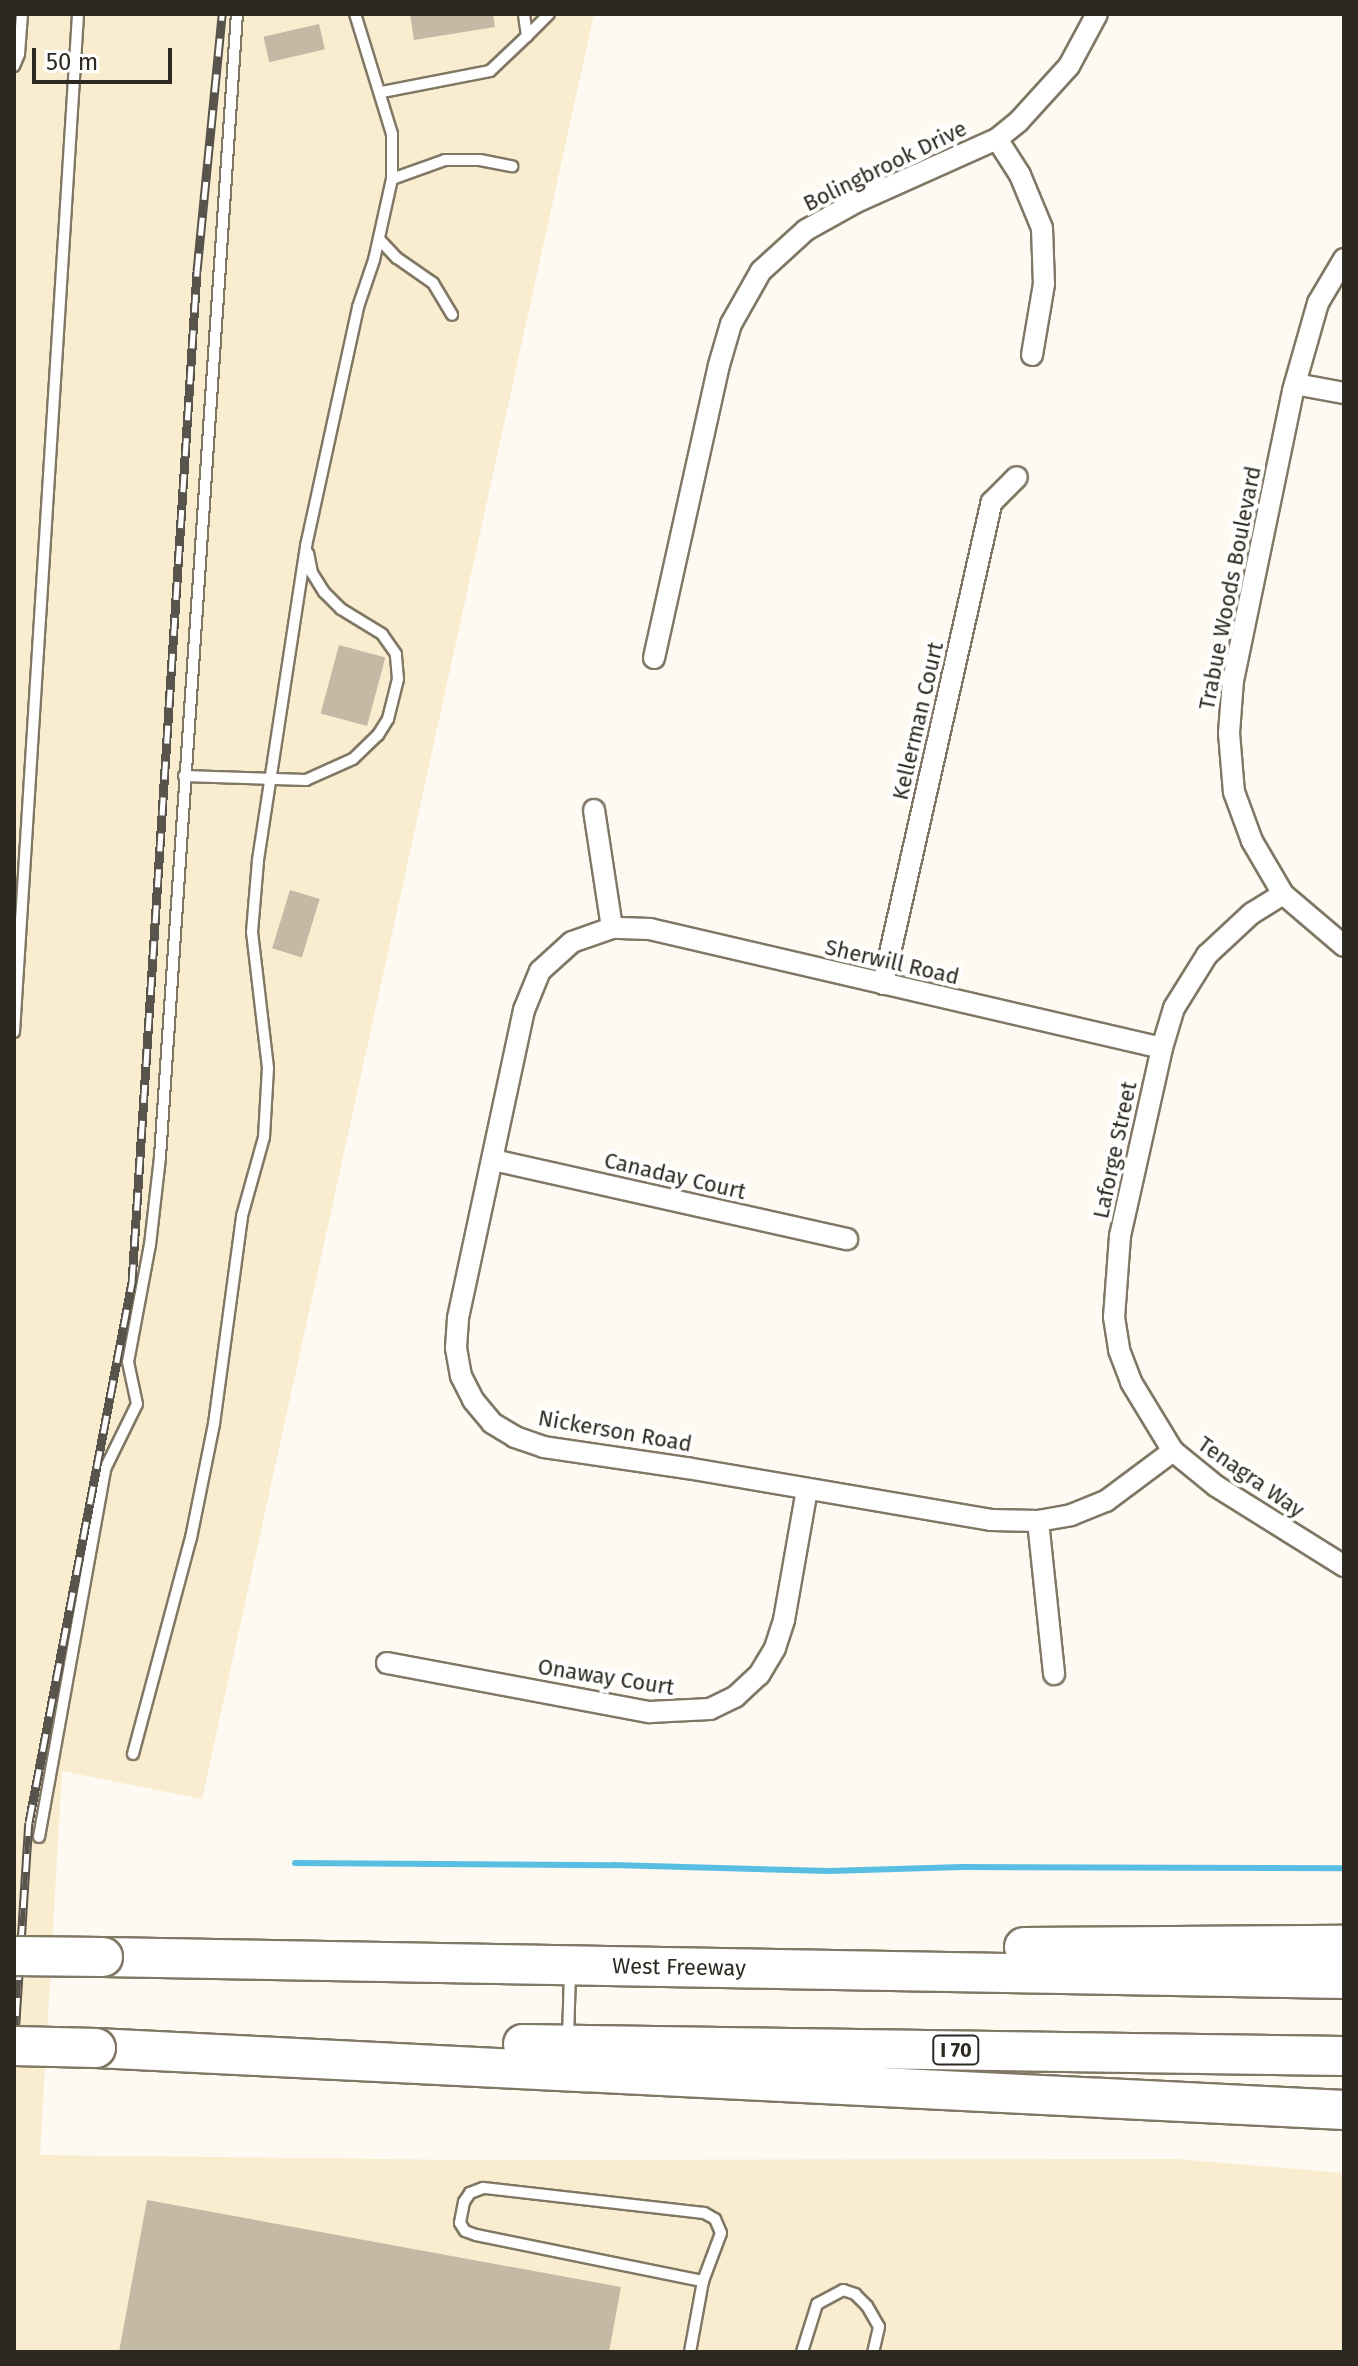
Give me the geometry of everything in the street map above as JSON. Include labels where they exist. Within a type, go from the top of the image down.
[{"type":"highway","points":[[570,1964],[701,1947],[1344,1945]]},
{"type":"highway","name":"West Freeway","points":[[14,1956],[1344,1979]]},
{"type":"highway","name":"I 70","points":[[14,2046],[96,2048],[394,2041],[1344,2056]]},
{"type":"highway","points":[[96,2048],[915,2086],[1344,2110]]},
{"type":"highway","points":[[915,2086],[1344,2089]]},
{"type":"street","name":"Bolingbrook Drive","points":[[654,658],[719,365],[731,324],[761,271],[818,223],[997,139],[1019,121],[1069,66],[1097,14]]},
{"type":"street","points":[[997,139],[1020,175],[1042,228],[1044,284],[1032,355]]},
{"type":"street","name":"Trabue Woods Boulevard","points":[[1344,259],[1318,303],[1295,384],[1233,680],[1229,733],[1234,792],[1252,841],[1283,894],[1344,946]]},
{"type":"street","points":[[1295,384],[1344,393]]},
{"type":"street","name":"Kellerman Court","points":[[883,984],[992,502],[1017,477]]},
{"type":"street","points":[[594,810],[612,928]]},
{"type":"street","name":"Laforge Street","points":[[1173,1451],[1131,1382],[1119,1350],[1114,1317],[1114,1280],[1120,1236],[1162,1048],[1174,1008],[1207,955],[1252,913],[1283,894]]},
{"type":"street","name":"Sherwill Road","points":[[612,928],[650,929],[1162,1048]]},
{"type":"street","name":"Nickerson Road","points":[[612,928],[572,942],[540,971],[524,1010],[458,1319],[456,1348],[461,1376],[473,1400],[492,1423],[515,1437],[544,1447],[991,1520],[1038,1521],[1071,1515],[1106,1501],[1173,1451]]},
{"type":"street","name":"Canaday Court","points":[[493,1160],[847,1239]]},
{"type":"street","name":"Tenagra Way","points":[[1173,1451],[1216,1486],[1344,1566]]},
{"type":"street","name":"Onaway Court","points":[[387,1663],[650,1712],[710,1709],[735,1697],[759,1675],[775,1648],[784,1620],[807,1489]]},
{"type":"street","points":[[1038,1521],[1054,1674]]},
{"type":"lane","points":[[14,66],[19,54],[22,14]]},
{"type":"lane","points":[[14,1032],[78,14]]},
{"type":"lane","points":[[39,1837],[105,1469],[137,1404],[128,1362],[150,1245],[160,1157],[237,14]]},
{"type":"lane","points":[[133,1754],[194,1524],[214,1424],[242,1216],[264,1137],[268,1068],[252,932],[258,860],[273,779],[306,546],[358,307],[379,239],[392,179],[392,134],[382,92],[355,14]]},
{"type":"lane","points":[[524,14],[527,36]]},
{"type":"lane","points":[[382,92],[490,71],[549,14]]},
{"type":"lane","points":[[392,179],[445,160],[480,160],[512,166]]},
{"type":"lane","points":[[379,239],[397,258],[433,283],[452,315]]},
{"type":"lane","points":[[184,776],[306,780],[353,759],[378,735],[388,719],[399,665],[391,644],[382,634],[341,609],[324,592],[312,573],[306,546]]},
{"type":"lane","points":[[568,2045],[570,1964]]},
{"type":"lane","points":[[690,2352],[703,2281],[721,2233],[715,2219],[704,2213],[483,2188],[470,2193],[464,2202],[460,2223],[465,2231],[476,2235],[703,2281]]},
{"type":"lane","points":[[802,2352],[817,2304],[843,2290],[855,2294],[879,2327],[873,2352]]},
{"type":"shaded area","points":[[14,14],[594,14],[202,1799],[62,1771],[40,2155],[463,2160],[1176,2159],[1344,2173],[1344,2352],[14,2352]]},
{"type":"building","points":[[410,14],[493,14],[495,27],[414,40]]},
{"type":"building","points":[[319,24],[325,49],[269,62],[263,37]]},
{"type":"building","points":[[339,645],[385,657],[367,726],[321,714]]},
{"type":"building","points":[[290,890],[320,899],[302,957],[272,948]]},
{"type":"building","points":[[147,2200],[621,2287],[609,2352],[119,2352]]},
{"type":"waterway","points":[[295,1863],[613,1865],[829,1871],[963,1867],[1344,1868]]},
{"type":"railway","points":[[14,2051],[29,1822],[132,1282],[197,271],[222,14]]}]
